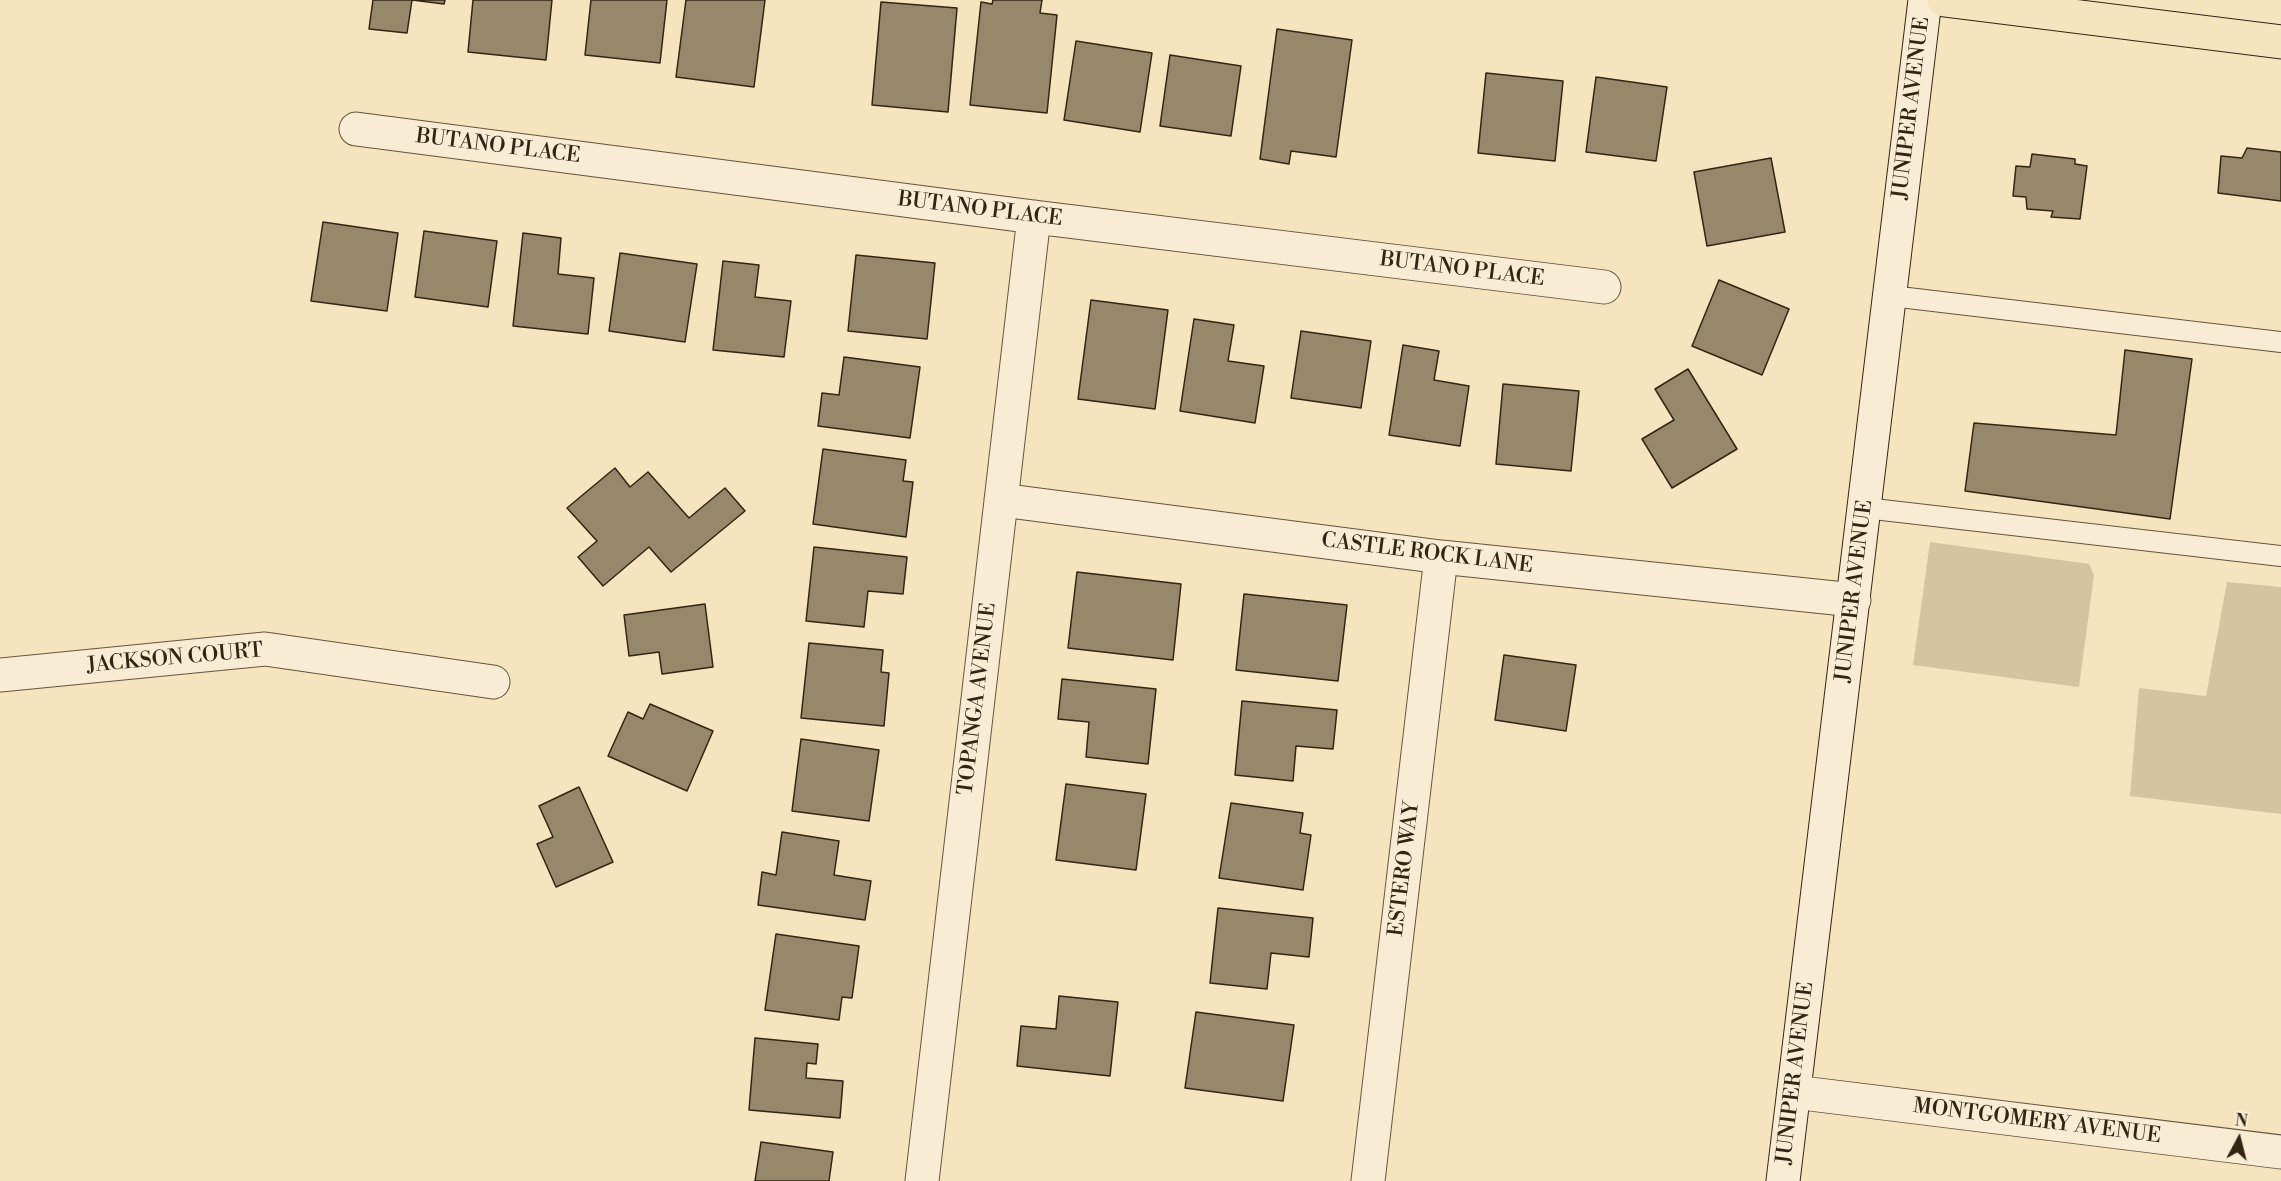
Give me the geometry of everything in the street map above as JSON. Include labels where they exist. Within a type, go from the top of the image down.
[{"type":"main road","points":[[1944,0],[2281,42]]},
{"type":"street","name":"JUNIPER AVENUE","points":[[1783,1181],[1925,0]]},
{"type":"street","name":"BUTANO PLACE","points":[[356,129],[1034,217],[1604,287]]},
{"type":"street","name":"TOPANGA AVENUE","points":[[922,1181],[1034,217]]},
{"type":"street","name":"CASTLE ROCK LANE","points":[[1001,500],[1441,556],[1854,600]]},
{"type":"street","name":"ESTERO WAY","points":[[1368,1181],[1441,556]]},
{"type":"street","name":"JACKSON COURT","points":[[0,675],[265,649],[493,682]]},
{"type":"street","name":"MONTGOMERY AVENUE","points":[[1794,1092],[2281,1152]]},
{"type":"lane","points":[[1891,296],[2281,342]]},
{"type":"lane","points":[[1864,508],[2281,556]]},
{"type":"shaded area","points":[[1930,542],[2089,564],[2094,575],[2079,687],[1913,665]]},
{"type":"shaded area","points":[[2227,582],[2281,587],[2281,814],[2130,796],[2139,688],[2206,696]]},
{"type":"building","points":[[373,0],[412,0],[407,33],[369,29]]},
{"type":"building","points":[[412,0],[445,0],[444,4]]},
{"type":"building","points":[[473,0],[552,0],[546,60],[468,52]]},
{"type":"building","points":[[591,0],[667,0],[660,63],[585,55]]},
{"type":"building","points":[[686,0],[765,0],[754,87],[676,77]]},
{"type":"building","points":[[993,0],[1042,0],[1040,13],[1057,15],[1047,113],[970,105],[981,2],[992,4]]},
{"type":"building","points":[[881,2],[957,8],[948,112],[872,105]]},
{"type":"building","points":[[1277,29],[1352,40],[1336,157],[1291,151],[1289,164],[1260,159]]},
{"type":"building","points":[[1076,41],[1152,53],[1140,132],[1064,120]]},
{"type":"building","points":[[1170,55],[1241,66],[1231,136],[1160,126]]},
{"type":"building","points":[[1486,73],[1563,81],[1555,161],[1478,153]]},
{"type":"building","points":[[1596,77],[1667,87],[1656,161],[1586,152]]},
{"type":"building","points":[[2247,148],[2281,152],[2281,201],[2218,193],[2221,156],[2242,158]]},
{"type":"building","points":[[2032,154],[2075,159],[2075,164],[2087,166],[2080,219],[2051,217],[2053,211],[2027,209],[2026,197],[2013,196],[2016,166],[2030,167]]},
{"type":"building","points":[[1771,158],[1785,232],[1707,246],[1694,172]]},
{"type":"building","points":[[323,222],[398,233],[387,311],[311,301]]},
{"type":"building","points":[[424,231],[497,241],[488,307],[415,297]]},
{"type":"building","points":[[523,233],[561,238],[558,274],[594,278],[588,334],[513,326]]},
{"type":"building","points":[[620,253],[697,264],[685,342],[609,331]]},
{"type":"building","points":[[856,255],[935,263],[927,339],[848,331]]},
{"type":"building","points":[[723,261],[759,265],[755,297],[791,301],[784,357],[713,350]]},
{"type":"building","points":[[1719,280],[1789,309],[1762,375],[1692,346]]},
{"type":"building","points":[[1091,300],[1168,310],[1155,409],[1078,399]]},
{"type":"building","points":[[1194,319],[1234,325],[1228,361],[1264,366],[1255,423],[1180,411]]},
{"type":"building","points":[[1301,331],[1371,341],[1361,408],[1291,398]]},
{"type":"building","points":[[1403,345],[1439,351],[1434,380],[1469,386],[1460,446],[1389,435]]},
{"type":"building","points":[[2125,350],[2192,359],[2170,519],[1965,491],[1974,423],[2116,435]]},
{"type":"building","points":[[844,357],[920,367],[910,438],[818,426],[822,393],[839,395]]},
{"type":"building","points":[[1688,369],[1737,449],[1672,488],[1642,439],[1674,420],[1655,389]]},
{"type":"building","points":[[1503,384],[1579,391],[1571,471],[1496,464]]},
{"type":"building","points":[[823,449],[906,460],[903,481],[913,482],[906,537],[813,524]]},
{"type":"building","points":[[615,468],[630,487],[648,472],[689,518],[725,488],[745,511],[671,572],[649,547],[603,586],[578,557],[597,541],[567,508]]},
{"type":"building","points":[[814,547],[907,557],[903,594],[868,591],[864,627],[806,621]]},
{"type":"building","points":[[1077,572],[1181,584],[1173,660],[1068,648]]},
{"type":"building","points":[[1244,594],[1347,605],[1338,681],[1236,670]]},
{"type":"building","points":[[705,604],[713,667],[662,674],[659,652],[629,656],[624,615]]},
{"type":"building","points":[[809,643],[883,650],[881,672],[889,673],[884,726],[801,718]]},
{"type":"building","points":[[1504,655],[1576,665],[1566,731],[1495,720]]},
{"type":"building","points":[[1062,679],[1156,689],[1148,764],[1086,757],[1089,722],[1058,719]]},
{"type":"building","points":[[1242,701],[1337,710],[1333,749],[1296,746],[1293,781],[1235,775]]},
{"type":"building","points":[[650,704],[713,731],[687,791],[608,756],[628,712],[643,719]]},
{"type":"building","points":[[801,739],[879,750],[869,821],[792,811]]},
{"type":"building","points":[[1066,784],[1146,794],[1136,870],[1056,860]]},
{"type":"building","points":[[579,787],[613,862],[556,887],[537,844],[553,837],[539,806]]},
{"type":"building","points":[[1231,803],[1303,813],[1300,833],[1311,835],[1303,890],[1219,878]]},
{"type":"building","points":[[782,832],[839,841],[834,875],[871,881],[865,920],[758,905],[762,872],[776,875]]},
{"type":"building","points":[[1218,908],[1313,918],[1309,957],[1271,953],[1267,989],[1210,983]]},
{"type":"building","points":[[776,934],[859,946],[852,998],[842,997],[839,1020],[765,1010]]},
{"type":"building","points":[[1059,996],[1118,1002],[1110,1076],[1017,1066],[1021,1026],[1056,1029]]},
{"type":"building","points":[[1196,1012],[1294,1025],[1283,1101],[1185,1088]]},
{"type":"building","points":[[755,1038],[818,1044],[816,1064],[807,1063],[806,1078],[843,1081],[840,1118],[749,1110]]},
{"type":"building","points":[[761,1142],[833,1152],[829,1181],[755,1181]]}]
